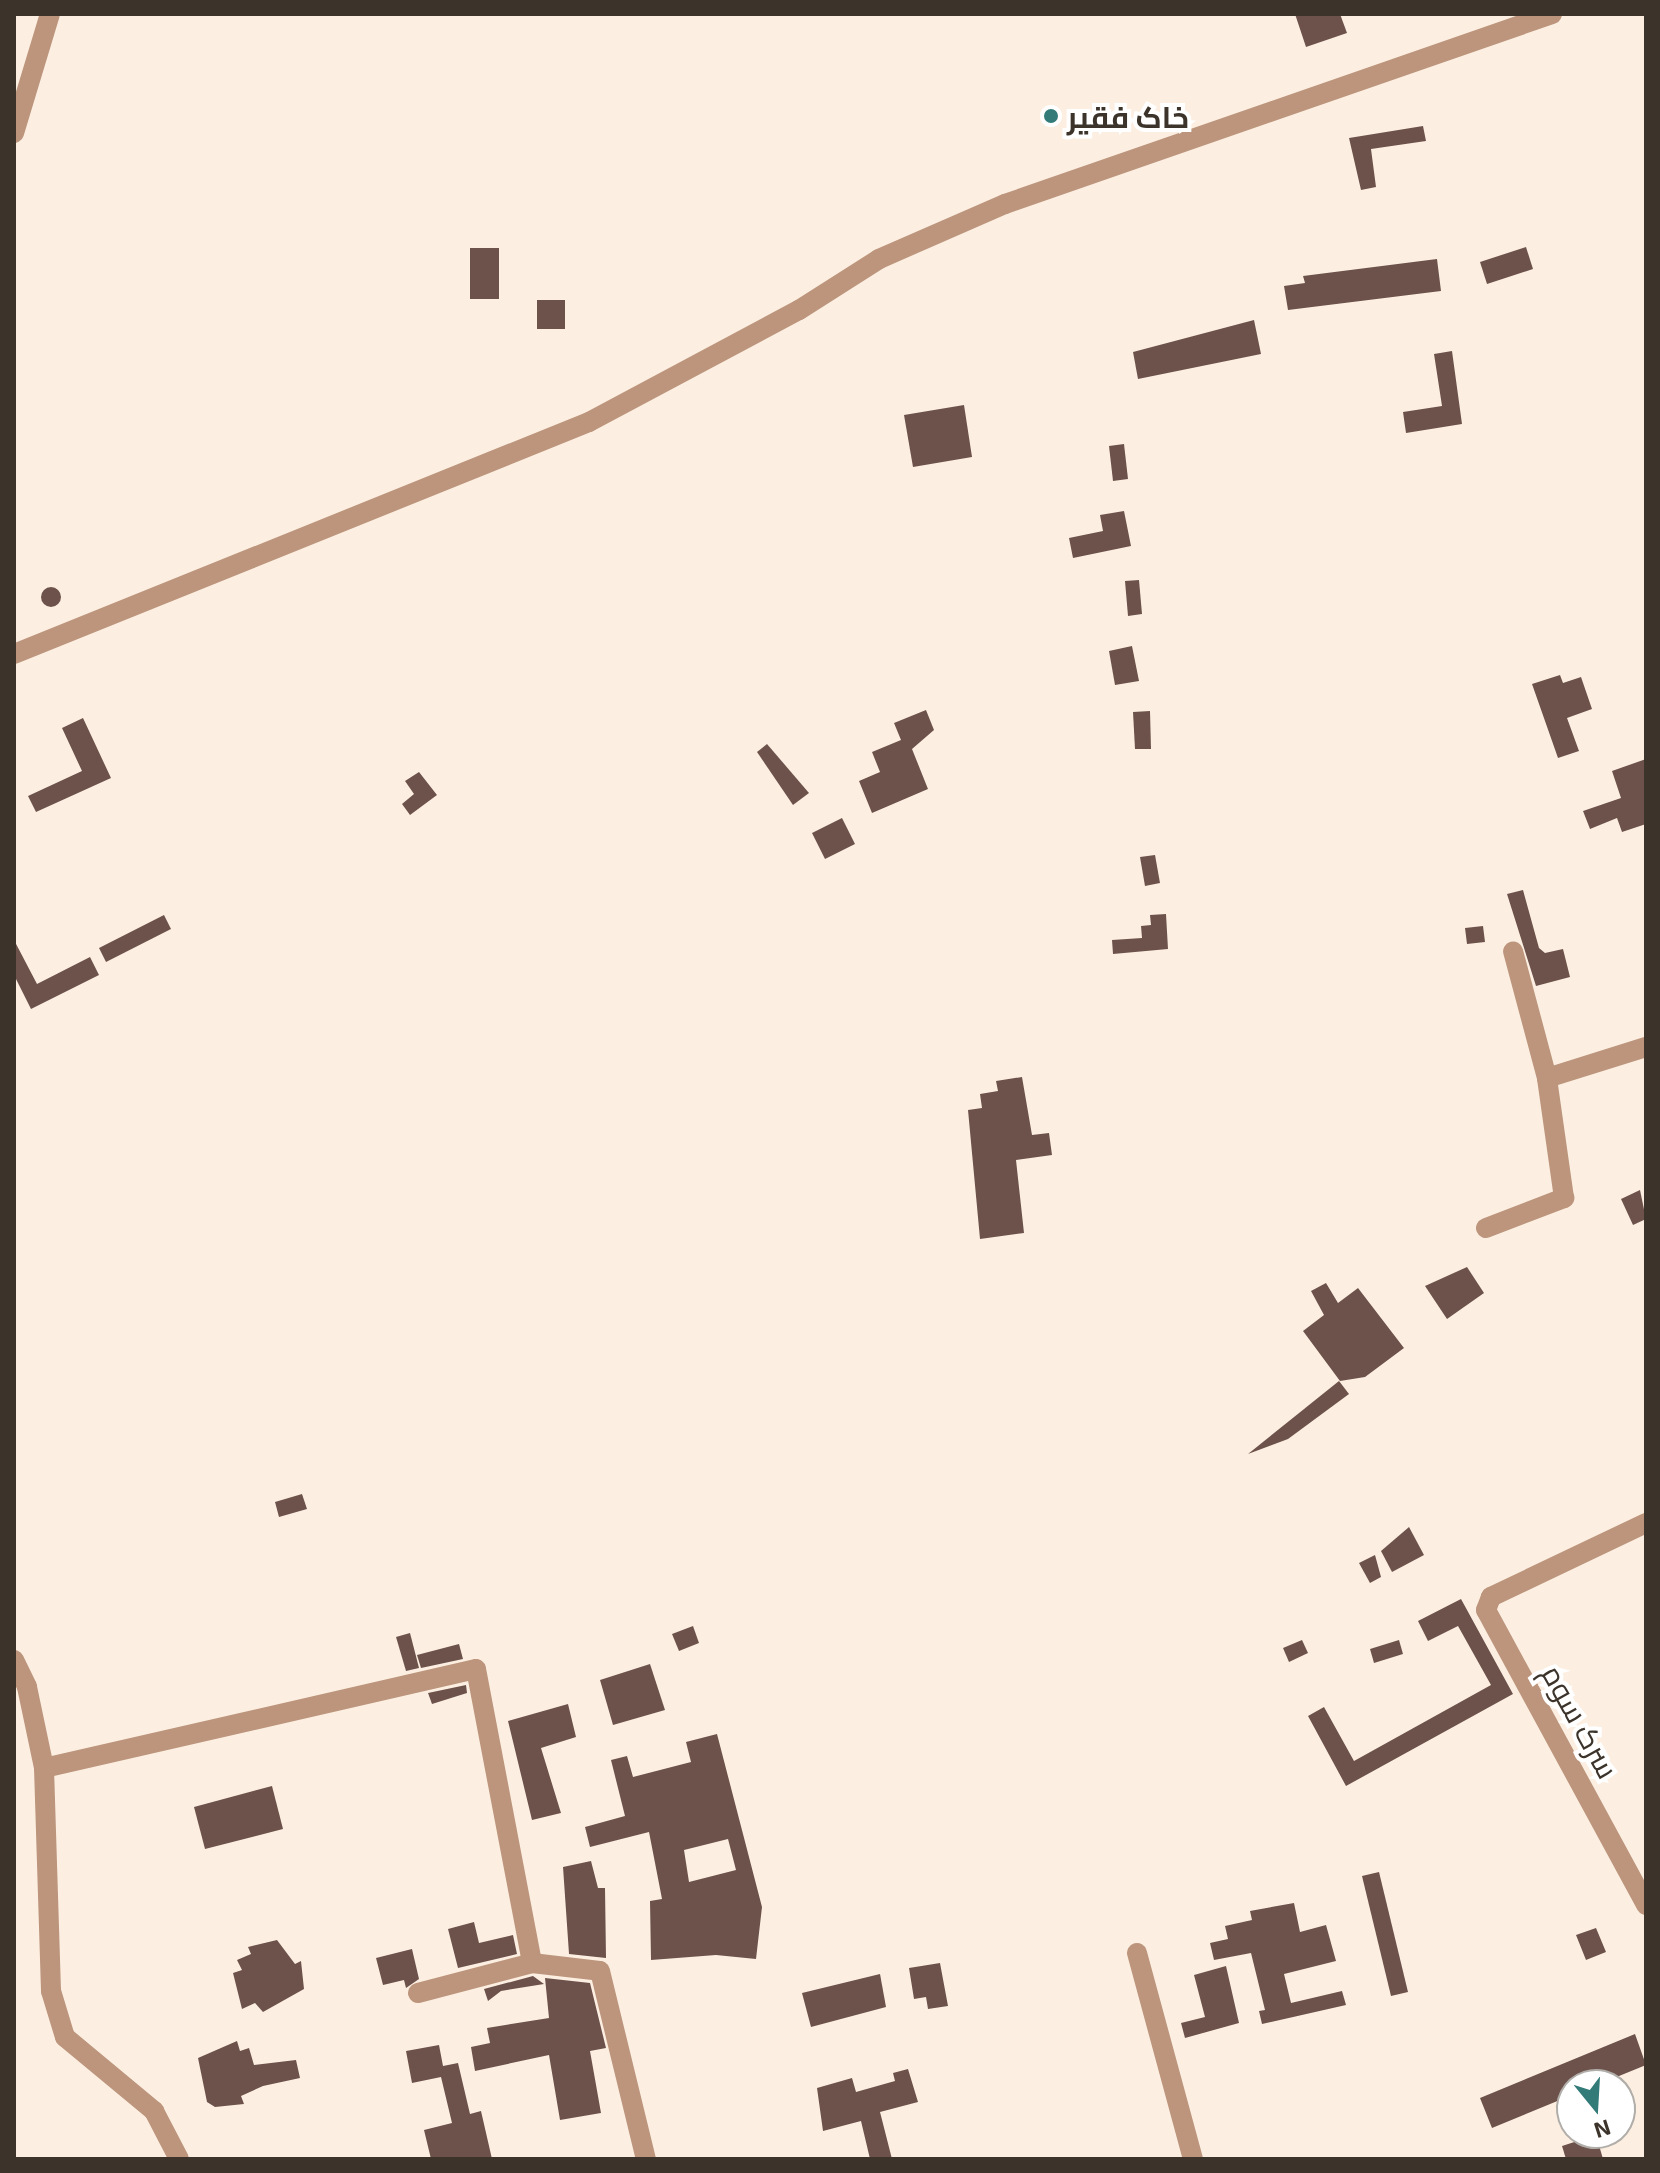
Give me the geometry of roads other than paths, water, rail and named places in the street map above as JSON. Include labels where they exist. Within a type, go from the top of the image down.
[{"type":"street","points":[[14,133],[50,14]]},
{"type":"street","points":[[14,654],[589,422],[799,310],[879,259],[1005,204],[1552,14]]},
{"type":"street","points":[[1486,1228],[1564,1198],[1547,1078],[1513,951]]},
{"type":"street","points":[[1547,1078],[1646,1047]]},
{"type":"street","name":"سرک سوم","points":[[1646,1523],[1491,1597],[1486,1610],[1646,1905]]},
{"type":"street","points":[[14,1660],[27,1687],[44,1768],[51,1991],[65,2037],[154,2111],[179,2159]]},
{"type":"street","points":[[44,1768],[476,1669],[532,1963]]},
{"type":"street","points":[[1137,1953],[1193,2159]]},
{"type":"street","points":[[418,1993],[532,1963],[606,1977],[646,2159]]},
{"type":"place","name":"خاک فقیر","points":[[1051,116]]}]
